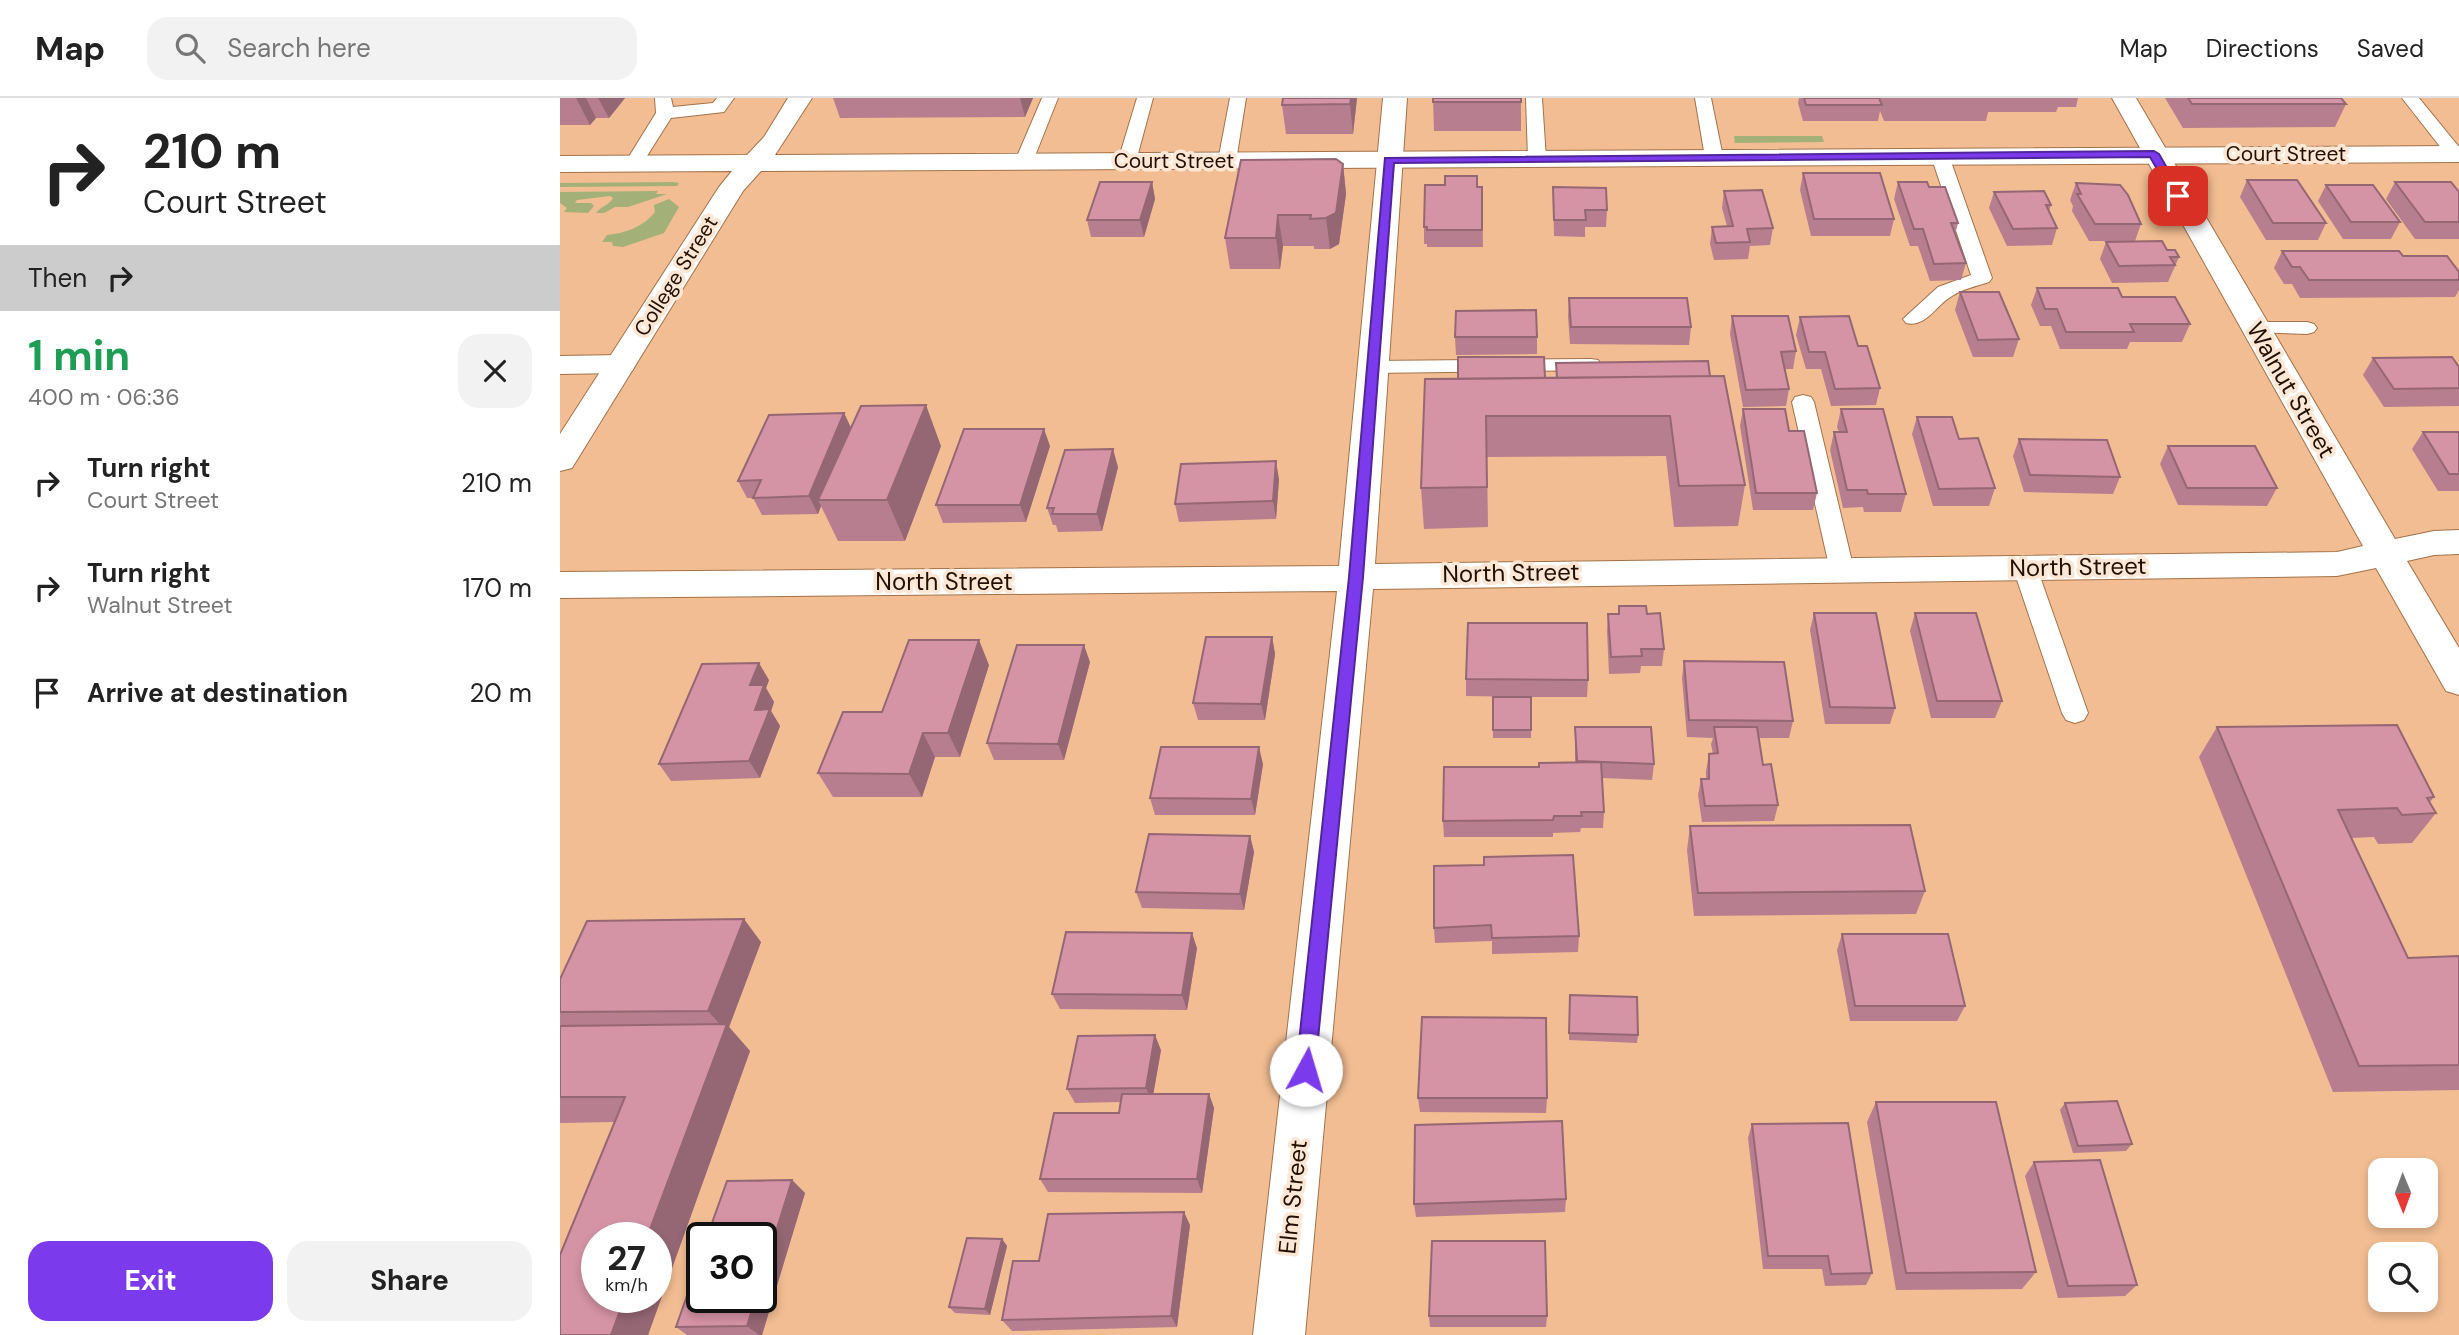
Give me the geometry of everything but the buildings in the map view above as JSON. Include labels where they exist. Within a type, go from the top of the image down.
[{"type":"street","name":"College Street","points":[[560,460],[732,187],[774,141],[800,98]]},
{"type":"street","name":"Elm Street","points":[[1279,1335],[1356,577],[1395,98]]},
{"type":"street","name":"Walnut Street","points":[[2124,98],[2459,681]]},
{"type":"street","name":"Court Street","points":[[560,164],[2457,154]]},
{"type":"street","points":[[560,365],[621,364]]},
{"type":"street","name":"North Street","points":[[560,584],[1300,580],[1356,577],[2337,564],[2434,543],[2459,542]]},
{"type":"lane","points":[[634,163],[664,105],[718,108],[726,98]]},
{"type":"lane","points":[[1024,161],[1050,98]]},
{"type":"lane","points":[[1127,161],[1145,98]]},
{"type":"lane","points":[[1227,160],[1238,98]]},
{"type":"lane","points":[[1534,98],[1537,159]]},
{"type":"lane","points":[[1703,98],[1714,158]]},
{"type":"lane","points":[[2410,98],[2457,154]]},
{"type":"lane","points":[[1913,319],[1945,292],[1982,278],[1940,156]]},
{"type":"lane","points":[[2255,328],[2306,328]]},
{"type":"lane","points":[[1372,367],[1607,365]]},
{"type":"lane","points":[[1803,402],[1842,570]]},
{"type":"lane","points":[[2025,568],[2076,713]]},
{"type":"green space","points":[[1734,136],[1822,136],[1824,142],[1735,143]]},
{"type":"green space","points":[[560,183],[679,183],[677,186],[560,187]]},
{"type":"green space","points":[[658,191],[656,194],[667,194],[628,207],[615,207],[604,213],[596,213],[612,200],[610,196],[577,200],[575,203],[591,203],[594,206],[588,213],[564,212],[567,208],[560,203],[560,192]]},
{"type":"green space","points":[[669,199],[679,207],[664,233],[623,247],[613,246],[612,242],[602,242],[607,235],[640,225],[655,212],[654,205]]},
{"type":"route","points":[[1306,1070],[1356,577],[1389,160],[2154,154],[2178,196]]}]
